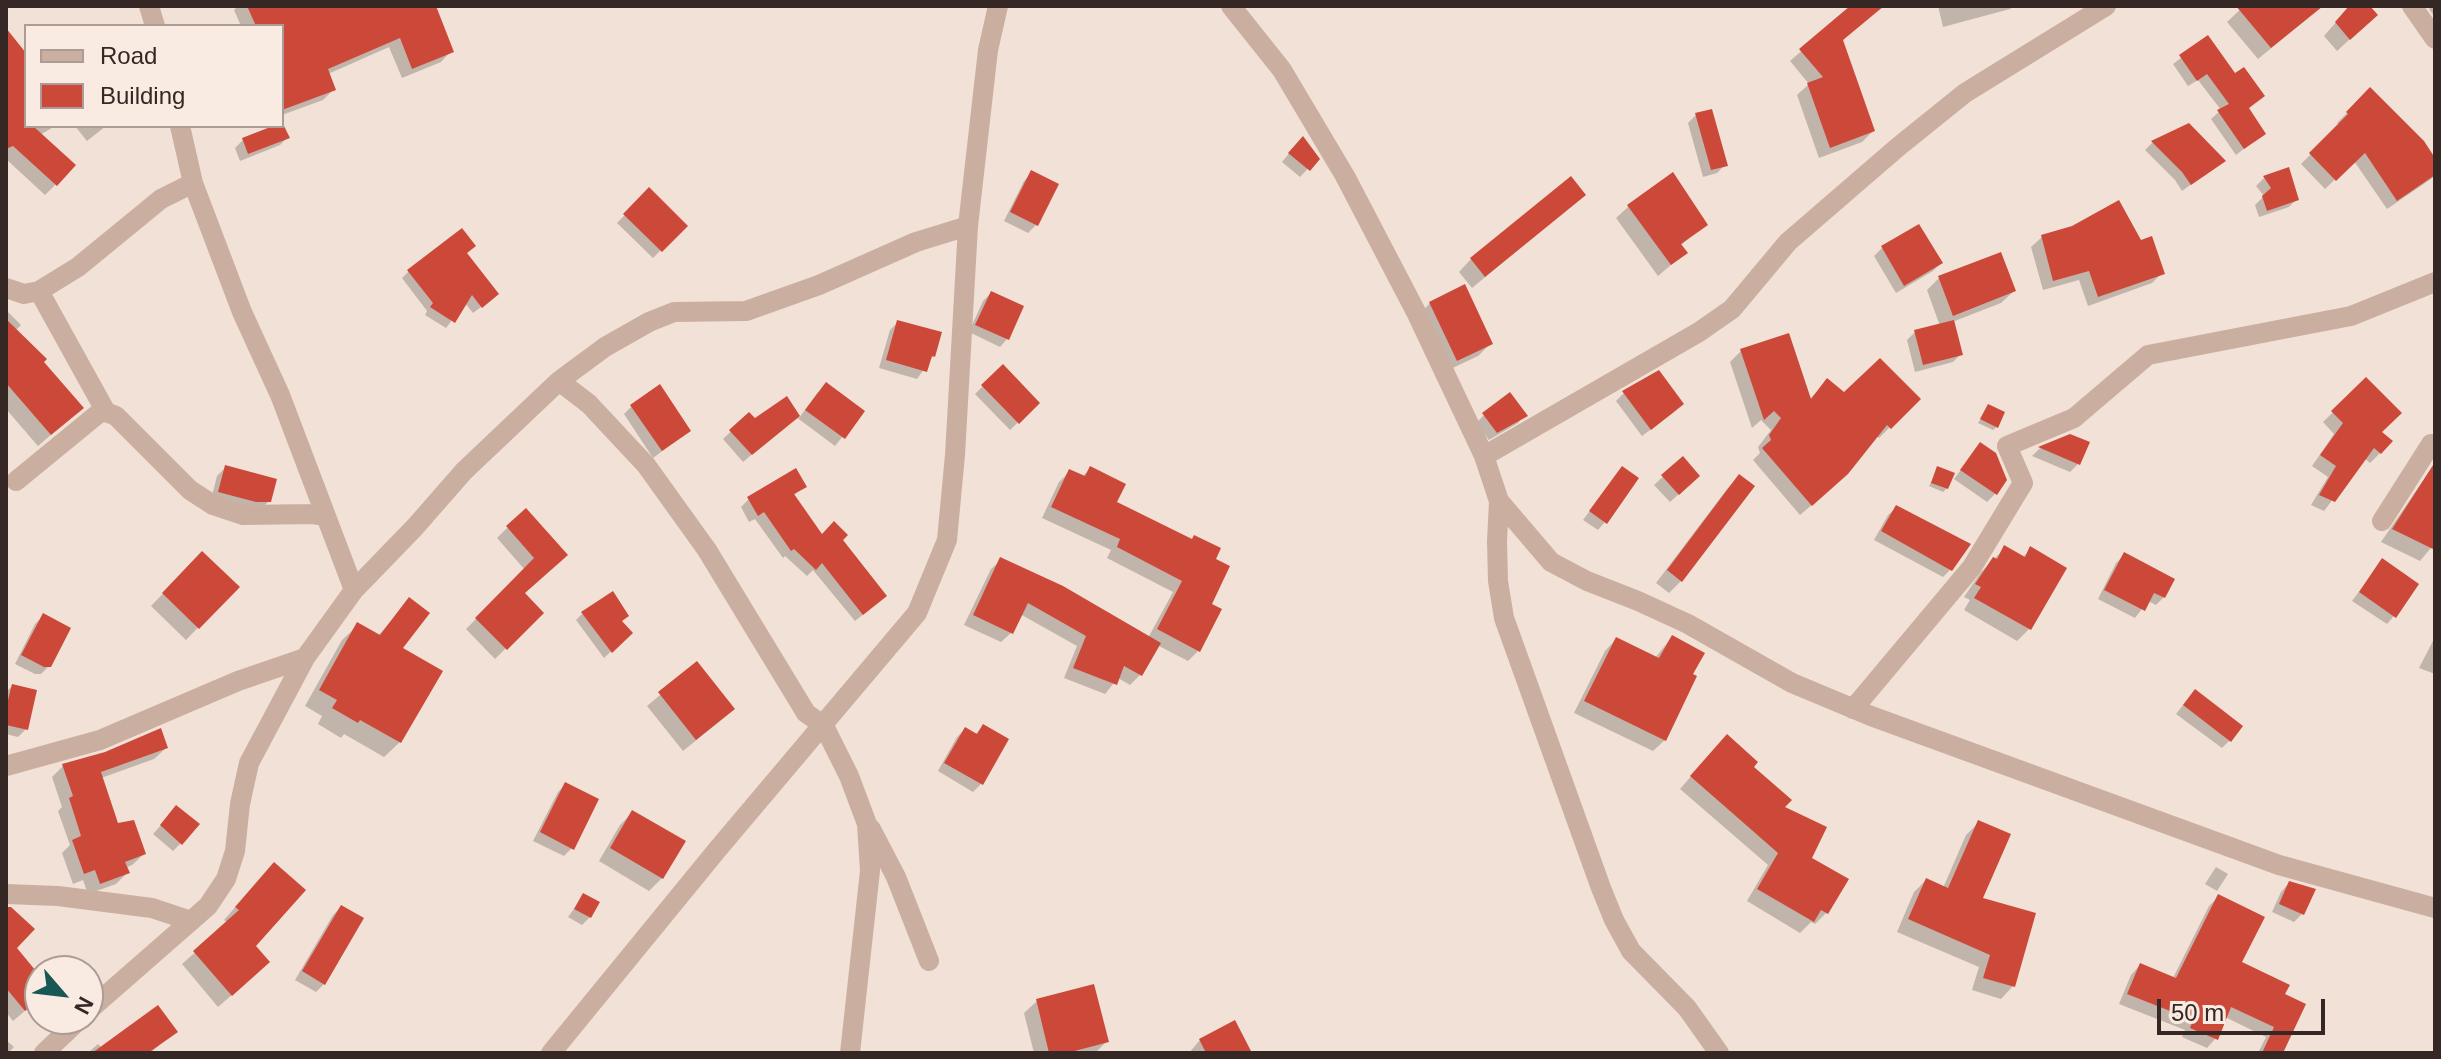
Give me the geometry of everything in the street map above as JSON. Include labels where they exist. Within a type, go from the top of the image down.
[{"type":"street","points":[[551,1053],[917,613],[947,540],[968,226],[988,50],[998,6]]},
{"type":"street","points":[[1231,6],[1282,70],[1345,176],[1416,312],[1484,456],[1499,501],[1498,581],[1504,618],[1601,888],[1631,951],[1687,1008],[1719,1053]]},
{"type":"street","points":[[1484,456],[1699,332],[1732,309],[1788,242],[1898,147],[1965,93],[2106,6]]},
{"type":"street","points":[[2412,6],[2435,39]]},
{"type":"street","points":[[180,128],[193,183],[242,312],[280,395],[354,590]]},
{"type":"street","points":[[6,288],[24,294],[39,291],[78,267],[161,199],[193,183]]},
{"type":"street","points":[[104,997],[208,906],[226,879],[235,851],[240,804],[249,763],[305,658],[354,590],[464,471],[559,381],[605,347],[674,312],[746,311],[819,285],[916,242],[968,226]]},
{"type":"street","points":[[1853,709],[1972,567],[2023,483],[2007,446],[2074,418],[2148,355],[2351,316],[2435,282]]},
{"type":"street","points":[[39,291],[106,412]]},
{"type":"street","points":[[559,381],[589,404],[646,465],[707,550],[806,713],[824,726],[849,776],[867,824],[896,877],[929,961]]},
{"type":"street","points":[[16,481],[99,413],[106,412],[116,416],[190,490],[213,505],[243,515],[324,516]]},
{"type":"street","points":[[2382,521],[2431,444],[2435,444]]},
{"type":"street","points":[[1499,501],[1551,562],[1587,581],[1688,624],[1792,683],[1853,709],[2279,865],[2435,908]]},
{"type":"street","points":[[6,766],[100,740],[238,681],[305,658]]},
{"type":"street","points":[[850,1053],[870,871],[867,824]]},
{"type":"street","points":[[6,894],[58,896],[152,908],[191,921]]},
{"type":"street","points":[[44,1053],[63,1035]]},
{"type":"building","points":[[247,6],[436,6],[454,52],[412,69],[400,38],[328,69],[336,90],[284,109],[284,24],[255,24]]},
{"type":"building","points":[[1850,6],[1884,6],[1843,40],[1875,131],[1830,148],[1807,83],[1823,77],[1799,49]]},
{"type":"building","points":[[2236,6],[2323,6],[2271,48]]},
{"type":"building","points":[[2349,6],[2370,6],[2378,15],[2350,40],[2335,22]]},
{"type":"building","points":[[6,28],[24,50],[24,128],[35,128],[76,165],[57,186],[13,146],[6,149]]},
{"type":"building","points":[[2208,35],[2235,73],[2244,67],[2265,96],[2249,108],[2266,134],[2244,149],[2217,110],[2229,104],[2207,74],[2197,81],[2179,55]]},
{"type":"building","points":[[2370,87],[2424,141],[2435,158],[2435,175],[2397,201],[2365,153],[2336,181],[2309,153]]},
{"type":"building","points":[[1712,109],[1728,166],[1711,170],[1695,113]]},
{"type":"building","points":[[2189,123],[2226,161],[2191,185],[2151,141]]},
{"type":"building","points":[[284,126],[290,138],[248,154],[242,138],[268,128]]},
{"type":"building","points":[[1303,136],[1320,159],[1310,171],[1288,153]]},
{"type":"building","points":[[2289,167],[2299,200],[2267,211],[2262,196],[2271,188],[2263,176]]},
{"type":"building","points":[[1031,170],[1059,184],[1038,226],[1010,212]]},
{"type":"building","points":[[1673,172],[1708,225],[1681,244],[1688,253],[1671,265],[1627,205]]},
{"type":"building","points":[[1571,176],[1586,195],[1485,277],[1470,258]]},
{"type":"building","points":[[649,187],[688,226],[662,252],[623,214]]},
{"type":"building","points":[[2119,200],[2141,240],[2152,236],[2165,274],[2098,297],[2089,271],[2053,281],[2041,235],[2072,226]]},
{"type":"building","points":[[1919,224],[1943,263],[1904,286],[1881,246]]},
{"type":"building","points":[[462,228],[476,246],[467,253],[499,294],[482,308],[472,295],[455,323],[430,307],[433,303],[407,270]]},
{"type":"building","points":[[2001,252],[2016,291],[1953,316],[1938,276]]},
{"type":"building","points":[[1465,284],[1493,344],[1457,361],[1429,302]]},
{"type":"building","points":[[991,291],[1024,306],[1009,340],[975,325]]},
{"type":"building","points":[[6,319],[47,359],[44,362],[84,408],[51,435],[6,383]]},
{"type":"building","points":[[897,320],[942,332],[927,372],[886,360]]},
{"type":"building","points":[[1954,320],[1963,355],[1923,365],[1914,330]]},
{"type":"building","points":[[1789,333],[1811,399],[1827,378],[1844,392],[1880,358],[1921,399],[1891,429],[1887,425],[1848,474],[1812,506],[1762,448],[1771,440],[1769,435],[1781,418],[1774,411],[1764,420],[1740,349]]},
{"type":"building","points":[[1003,364],[1040,403],[1019,424],[981,385]]},
{"type":"building","points":[[1659,370],[1684,404],[1651,430],[1622,391]]},
{"type":"building","points":[[2366,377],[2402,413],[2382,432],[2393,441],[2381,454],[2374,448],[2335,502],[2319,495],[2336,466],[2320,455],[2343,423],[2331,411]]},
{"type":"building","points":[[826,382],[865,411],[845,439],[805,410]]},
{"type":"building","points":[[660,384],[691,431],[662,451],[630,405]]},
{"type":"building","points":[[1510,392],[1528,416],[1497,433],[1482,413]]},
{"type":"building","points":[[787,396],[800,416],[752,455],[729,430],[749,412],[755,418]]},
{"type":"building","points":[[1988,404],[2005,412],[1998,428],[1980,419]]},
{"type":"building","points":[[2070,434],[2090,442],[2080,465],[2038,447]]},
{"type":"building","points":[[1980,442],[1996,453],[2007,480],[1997,495],[1960,470]]},
{"type":"building","points":[[1683,456],[1700,476],[1679,495],[1661,475]]},
{"type":"building","points":[[2435,462],[2435,550],[2392,529]]},
{"type":"building","points":[[225,465],[277,479],[271,502],[256,502],[218,492]]},
{"type":"building","points":[[1090,466],[1126,484],[1117,502],[1192,539],[1194,535],[1221,548],[1216,559],[1230,566],[1212,604],[1222,609],[1200,652],[1157,629],[1182,581],[1117,547],[1120,539],[1051,507],[1069,469],[1085,476]]},
{"type":"building","points":[[1622,466],[1639,478],[1607,524],[1589,511]]},
{"type":"building","points":[[1937,466],[1955,473],[1948,489],[1931,483]]},
{"type":"building","points":[[796,468],[807,487],[794,494],[822,534],[834,521],[848,535],[843,540],[887,596],[863,615],[822,563],[816,570],[794,549],[791,551],[764,512],[758,516],[747,497]]},
{"type":"building","points":[[1739,474],[1755,486],[1682,582],[1667,570]]},
{"type":"building","points":[[1896,505],[1971,544],[1952,571],[1881,531]]},
{"type":"building","points":[[526,508],[568,555],[525,593],[544,613],[507,650],[475,618],[534,558],[506,526]]},
{"type":"building","points":[[2004,545],[2025,557],[2030,546],[2067,568],[2031,630],[1974,598],[1981,587],[1975,584],[1993,557],[1997,559]]},
{"type":"building","points":[[202,551],[240,587],[199,629],[162,593]]},
{"type":"building","points":[[2124,552],[2175,579],[2165,598],[2154,593],[2145,611],[2104,590]]},
{"type":"building","points":[[1000,557],[1063,586],[1161,643],[1142,676],[1124,666],[1117,685],[1073,668],[1086,636],[1028,603],[1013,634],[973,615]]},
{"type":"building","points":[[2382,558],[2419,584],[2396,618],[2359,592]]},
{"type":"building","points":[[613,591],[629,616],[622,621],[633,633],[612,653],[581,612]]},
{"type":"building","points":[[409,597],[430,613],[403,648],[443,671],[401,743],[332,708],[337,700],[319,690],[357,622],[380,635]]},
{"type":"building","points":[[43,613],[71,628],[51,667],[44,667],[21,655]]},
{"type":"building","points":[[1672,635],[1705,653],[1693,674],[1697,676],[1666,741],[1584,701],[1616,637],[1659,658]]},
{"type":"building","points":[[697,661],[735,709],[696,740],[658,692]]},
{"type":"building","points":[[12,684],[37,690],[28,730],[6,725],[6,708]]},
{"type":"building","points":[[2195,689],[2243,726],[2231,742],[2183,705]]},
{"type":"building","points":[[983,724],[1009,739],[983,785],[944,763],[965,727],[977,734]]},
{"type":"building","points":[[161,728],[168,748],[101,772],[118,823],[134,820],[146,854],[125,862],[130,873],[100,884],[95,870],[84,874],[72,840],[81,836],[69,798],[73,796],[62,764],[105,752]]},
{"type":"building","points":[[1727,734],[1758,762],[1754,767],[1792,800],[1785,807],[1827,827],[1812,858],[1849,879],[1828,914],[1821,910],[1814,922],[1757,889],[1778,853],[1690,776]]},
{"type":"building","points":[[565,782],[599,799],[574,850],[540,832]]},
{"type":"building","points":[[176,805],[200,824],[182,845],[160,825]]},
{"type":"building","points":[[632,810],[686,841],[663,879],[610,848]]},
{"type":"building","points":[[1978,820],[2011,834],[1983,898],[2036,913],[2015,987],[1983,978],[1990,955],[1908,919],[1926,878],[1948,888]]},
{"type":"building","points":[[274,862],[306,890],[256,946],[270,962],[232,996],[193,951],[239,910],[235,907]]},
{"type":"building","points":[[2289,881],[2316,889],[2304,915],[2279,904]]},
{"type":"building","points":[[583,893],[600,902],[591,918],[574,909]]},
{"type":"building","points":[[2218,894],[2265,917],[2242,962],[2290,985],[2285,994],[2306,1004],[2283,1053],[2262,1053],[2274,1027],[2231,1007],[2218,1040],[2190,1028],[2193,1020],[2127,994],[2140,963],[2176,978]]},
{"type":"building","points":[[341,905],[364,918],[325,985],[302,971]]},
{"type":"building","points":[[6,907],[11,907],[35,929],[17,948],[24,957],[24,1010],[6,988]]},
{"type":"building","points":[[1094,984],[1109,1042],[1067,1053],[1049,1053],[1036,999]]},
{"type":"building","points":[[158,1005],[178,1032],[148,1053],[92,1053]]},
{"type":"building","points":[[1235,1020],[1252,1053],[1206,1053],[1199,1039]]}]
